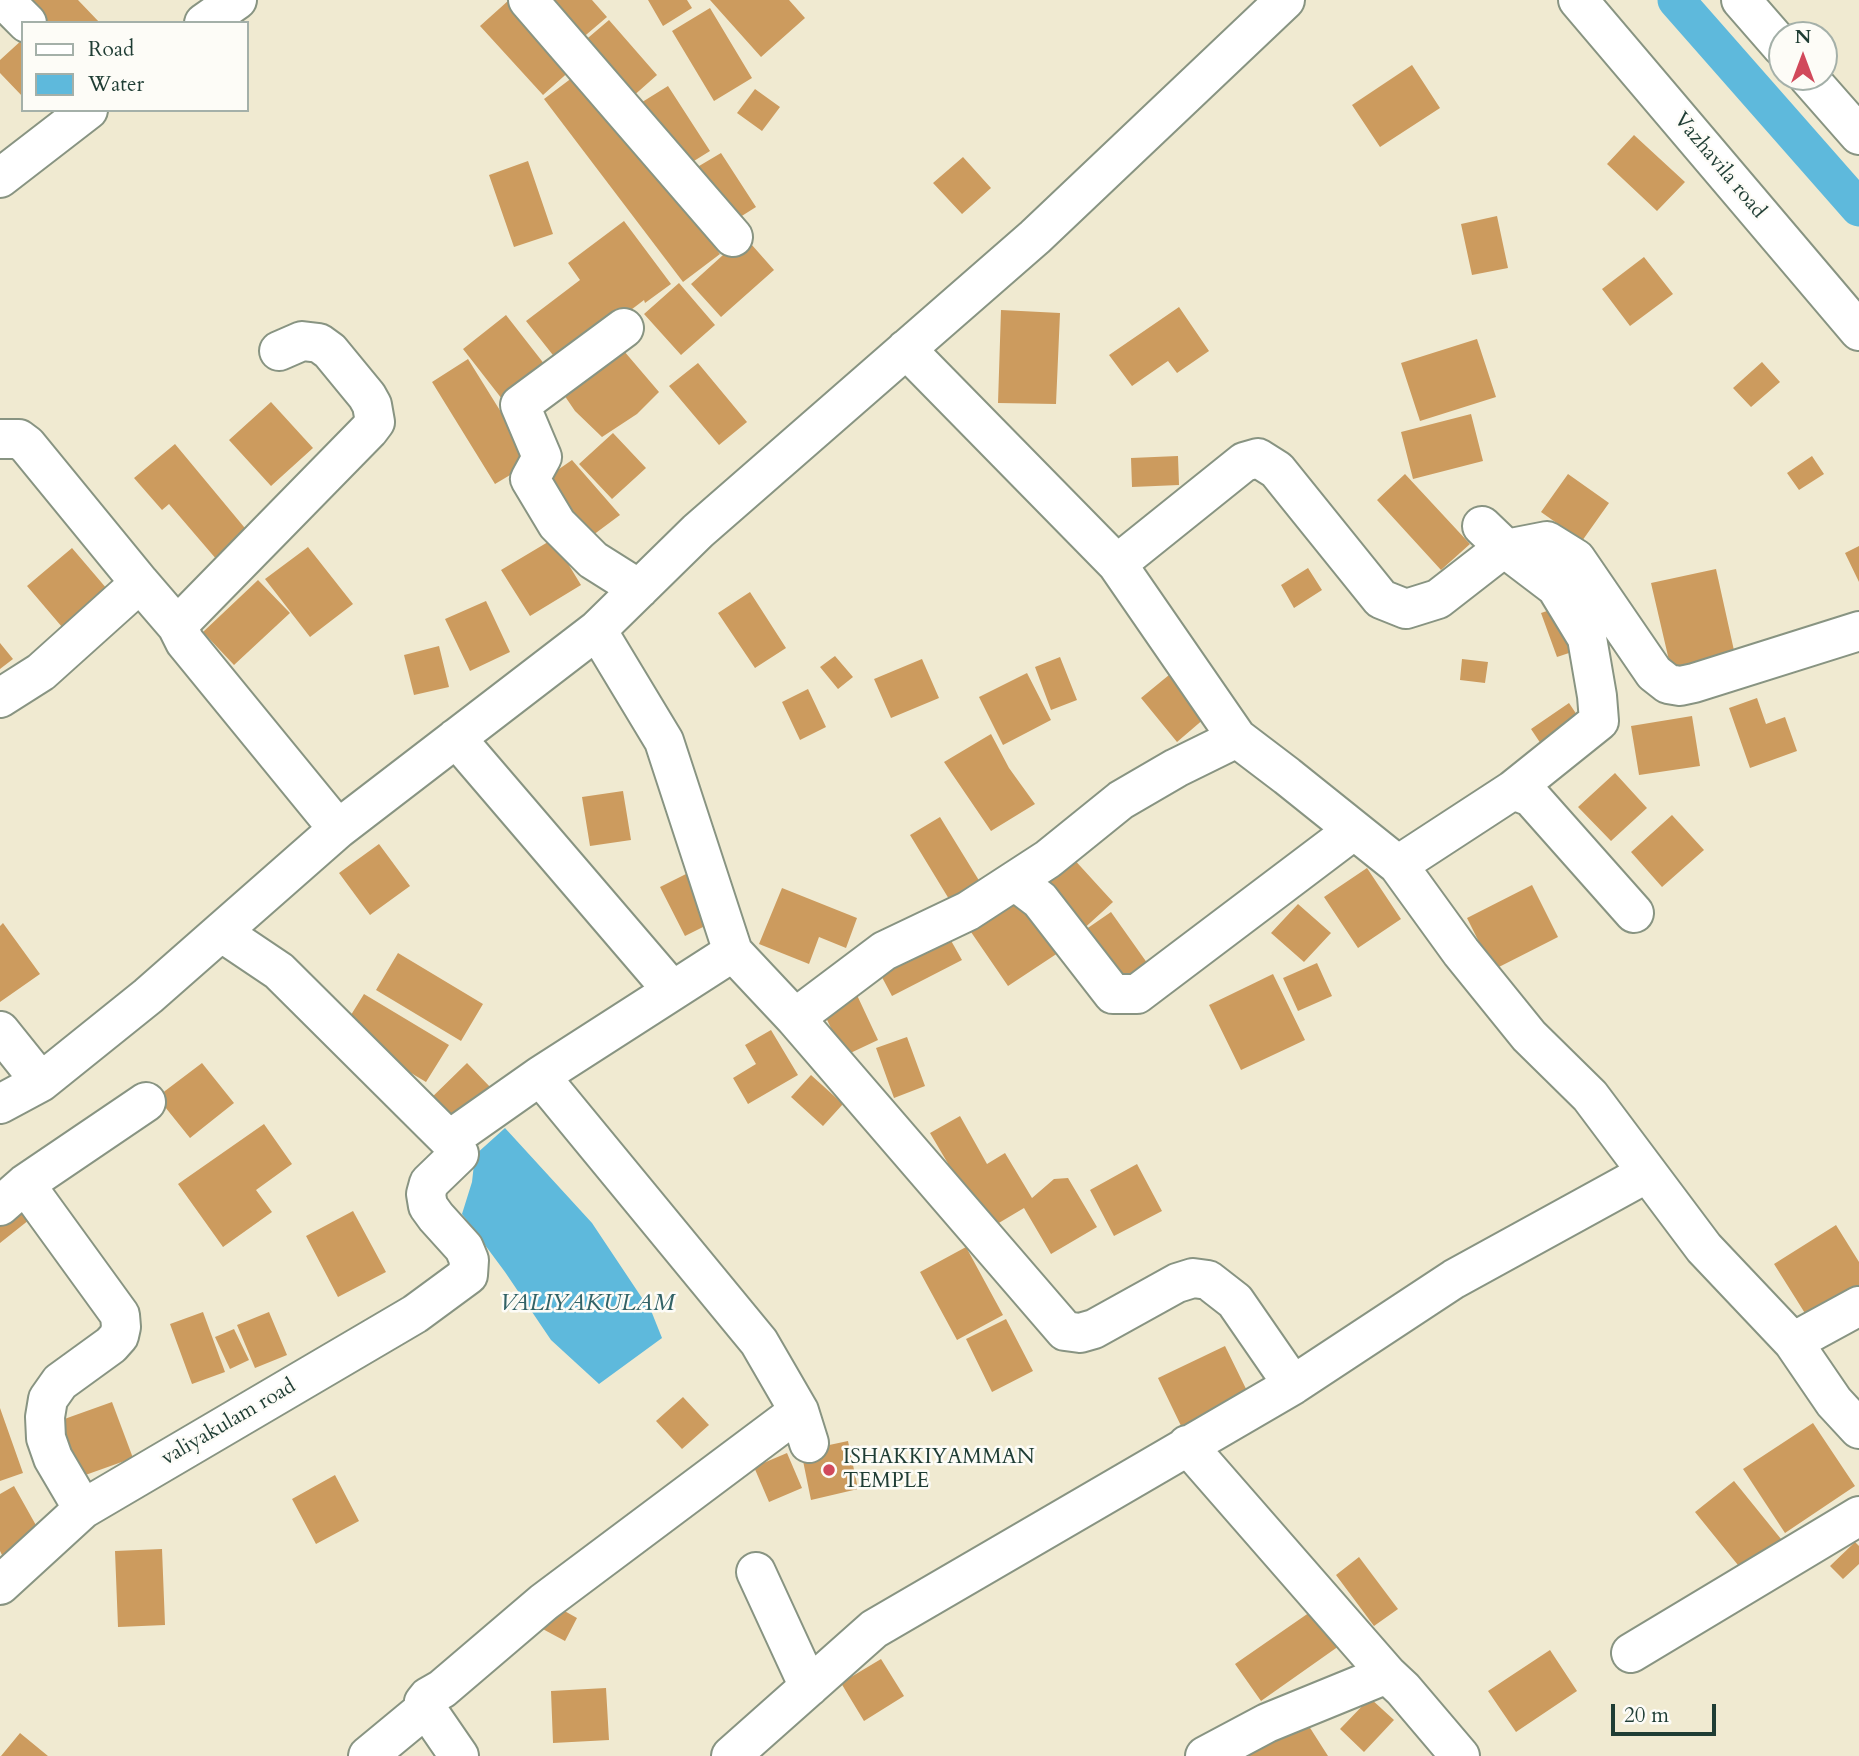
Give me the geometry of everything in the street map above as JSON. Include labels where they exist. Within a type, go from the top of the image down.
[{"type":"street","points":[[4,0],[25,21]]},
{"type":"street","points":[[207,21],[237,0]]},
{"type":"street","points":[[528,0],[733,237]]},
{"type":"street","points":[[0,1104],[41,1082],[148,996],[338,829],[597,630],[698,531],[1035,237],[1285,0]]},
{"type":"street","name":"Vazhavila road","points":[[1578,0],[1859,331]]},
{"type":"street","points":[[1741,0],[1768,31]]},
{"type":"street","points":[[1820,91],[1859,135]]},
{"type":"street","points":[[0,177],[85,112]]},
{"type":"street","points":[[624,328],[520,405],[542,457],[530,480],[557,524],[593,560],[639,589]]},
{"type":"street","points":[[177,626],[375,422],[372,405],[367,396],[330,351],[319,343],[302,341],[279,351]]},
{"type":"street","points":[[906,349],[1117,564],[1237,738],[1398,865],[1469,963],[1529,1036],[1590,1096],[1704,1248],[1793,1342],[1834,1402],[1859,1429]]},
{"type":"street","points":[[0,439],[19,439],[27,445],[177,626],[186,642],[338,829]]},
{"type":"street","points":[[1117,564],[1244,461],[1258,457],[1277,470],[1381,599],[1406,609],[1438,599],[1494,538]]},
{"type":"street","points":[[1494,538],[1547,541],[1576,559],[1654,673],[1668,684],[1680,686],[1695,683],[1859,631]]},
{"type":"street","points":[[1398,865],[1513,790],[1599,721],[1587,638],[1556,587],[1494,538]]},
{"type":"street","points":[[0,698],[41,672],[139,583]]},
{"type":"street","points":[[597,630],[664,741],[733,952],[795,1018],[1065,1331],[1080,1334],[1177,1283],[1193,1278],[1208,1280],[1235,1301],[1293,1385]]},
{"type":"street","points":[[456,738],[672,990]]},
{"type":"street","points":[[795,1018],[884,951],[968,911],[1048,859],[1121,800],[1176,768],[1237,738]]},
{"type":"street","points":[[1513,790],[1531,797],[1633,912]]},
{"type":"street","points":[[1015,881],[1040,900],[1113,994],[1137,994],[1354,830]]},
{"type":"street","points":[[221,932],[279,971],[449,1140],[540,1076],[733,952]]},
{"type":"street","points":[[0,1031],[41,1082]]},
{"type":"street","points":[[459,1756],[426,1708],[424,1702],[428,1697],[442,1689],[544,1602],[804,1427],[759,1342],[540,1076]]},
{"type":"street","points":[[83,1509],[53,1458],[46,1438],[48,1399],[60,1382],[111,1345],[119,1336],[120,1315],[13,1195],[146,1102]]},
{"type":"street","name":"valiyakulam road","points":[[0,1585],[83,1509],[415,1314],[468,1275],[469,1260],[464,1248],[428,1206],[426,1194],[429,1183],[458,1154],[449,1140]]},
{"type":"street","points":[[731,1756],[874,1629],[1293,1385],[1454,1279],[1647,1173]]},
{"type":"street","points":[[1793,1342],[1859,1306]]},
{"type":"street","points":[[1187,1446],[1460,1756]]},
{"type":"street","points":[[1631,1653],[1859,1516]]},
{"type":"street","points":[[756,1572],[809,1687]]},
{"type":"street","points":[[1205,1756],[1267,1723],[1387,1674]]},
{"type":"street","points":[[368,1756],[426,1708]]},
{"type":"water","name":"VALIYAKULAM","points":[[505,1128],[592,1223],[652,1313],[662,1338],[599,1384],[551,1340],[462,1214],[472,1182],[475,1155]]},
{"type":"building","points":[[21,0],[78,0],[98,21],[40,21]]},
{"type":"building","points":[[509,0],[573,68],[543,95],[480,26]]},
{"type":"building","points":[[545,0],[592,0],[607,17],[580,40]]},
{"type":"building","points":[[648,0],[687,0],[692,8],[663,26]]},
{"type":"building","points":[[710,0],[789,0],[805,18],[761,57]]},
{"type":"building","points":[[710,8],[752,78],[714,101],[672,31]]},
{"type":"building","points":[[609,20],[657,75],[631,98],[582,43]]},
{"type":"building","points":[[21,41],[21,95],[0,73],[0,60]]},
{"type":"building","points":[[1412,65],[1440,108],[1380,147],[1352,105]]},
{"type":"building","points":[[581,71],[720,254],[683,282],[544,99]]},
{"type":"building","points":[[668,86],[710,151],[681,169],[639,104]]},
{"type":"building","points":[[755,89],[780,107],[762,131],[737,113]]},
{"type":"building","points":[[1634,135],[1685,182],[1657,211],[1607,164]]},
{"type":"building","points":[[721,153],[756,207],[729,224],[694,169]]},
{"type":"building","points":[[963,157],[991,188],[962,214],[933,183]]},
{"type":"building","points":[[528,161],[553,234],[514,247],[489,175]]},
{"type":"building","points":[[1497,216],[1508,268],[1472,275],[1461,224]]},
{"type":"building","points":[[624,221],[671,284],[645,303],[644,300],[560,364],[526,321],[580,280],[568,263]]},
{"type":"building","points":[[744,236],[774,270],[721,317],[691,284]]},
{"type":"building","points":[[1644,257],[1673,294],[1630,326],[1602,289]]},
{"type":"building","points":[[679,283],[715,325],[681,355],[644,314]]},
{"type":"building","points":[[1179,307],[1209,351],[1177,373],[1168,361],[1132,386],[1109,355]]},
{"type":"building","points":[[1001,310],[1060,313],[1056,404],[998,403]]},
{"type":"building","points":[[506,315],[545,365],[502,399],[463,349]]},
{"type":"building","points":[[1477,339],[1496,397],[1420,421],[1401,363]]},
{"type":"building","points":[[618,344],[659,392],[637,414],[602,437],[575,411],[560,389]]},
{"type":"building","points":[[468,359],[532,462],[495,484],[432,382]]},
{"type":"building","points":[[1762,362],[1780,382],[1751,407],[1733,388]]},
{"type":"building","points":[[698,363],[747,422],[719,445],[669,386]]},
{"type":"building","points":[[271,402],[313,448],[271,486],[229,440]]},
{"type":"building","points":[[1471,414],[1483,461],[1413,479],[1401,432]]},
{"type":"building","points":[[613,433],[646,468],[612,499],[579,464]]},
{"type":"building","points":[[175,444],[249,533],[217,560],[169,504],[162,510],[134,478]]},
{"type":"building","points":[[1178,456],[1179,485],[1132,487],[1131,458]]},
{"type":"building","points":[[1812,456],[1824,474],[1799,490],[1787,473]]},
{"type":"building","points":[[572,460],[620,515],[581,544],[539,483]]},
{"type":"building","points":[[1405,474],[1470,544],[1441,570],[1377,500]]},
{"type":"building","points":[[1568,474],[1609,503],[1582,541],[1541,512]]},
{"type":"building","points":[[553,539],[581,585],[530,616],[501,570]]},
{"type":"building","points":[[1859,546],[1859,582],[1845,553]]},
{"type":"building","points":[[308,547],[353,604],[310,637],[265,579]]},
{"type":"building","points":[[72,548],[107,589],[62,627],[27,586]]},
{"type":"building","points":[[1308,568],[1322,590],[1294,608],[1281,585]]},
{"type":"building","points":[[1716,569],[1735,655],[1671,669],[1651,583]]},
{"type":"building","points":[[258,580],[290,613],[234,665],[203,632]]},
{"type":"building","points":[[750,592],[786,648],[755,668],[718,613]]},
{"type":"building","points":[[486,601],[510,652],[470,671],[445,619]]},
{"type":"building","points":[[1565,605],[1581,649],[1557,657],[1541,613]]},
{"type":"building","points":[[0,643],[13,659],[0,669]]},
{"type":"building","points":[[439,646],[449,687],[414,695],[404,655]]},
{"type":"building","points":[[835,656],[853,677],[838,689],[820,667]]},
{"type":"building","points":[[1060,657],[1077,700],[1051,710],[1035,667]]},
{"type":"building","points":[[922,659],[939,698],[891,718],[874,679]]},
{"type":"building","points":[[1462,659],[1488,662],[1485,683],[1460,680]]},
{"type":"building","points":[[1027,673],[1051,720],[1003,745],[979,697]]},
{"type":"building","points":[[1169,675],[1205,718],[1177,742],[1141,698]]},
{"type":"building","points":[[808,689],[826,727],[800,740],[782,702]]},
{"type":"building","points":[[1757,698],[1766,724],[1785,717],[1797,751],[1750,768],[1729,708]]},
{"type":"building","points":[[1569,703],[1585,727],[1547,753],[1531,729]]},
{"type":"building","points":[[1692,716],[1700,766],[1639,775],[1631,726]]},
{"type":"building","points":[[991,734],[1009,768],[1035,804],[991,831],[944,762]]},
{"type":"building","points":[[1615,773],[1647,808],[1611,841],[1578,807]]},
{"type":"building","points":[[623,791],[631,840],[590,846],[582,797]]},
{"type":"building","points":[[1672,815],[1704,850],[1662,887],[1631,852]]},
{"type":"building","points":[[940,817],[983,887],[952,904],[910,835]]},
{"type":"building","points":[[379,844],[410,886],[370,915],[339,873]]},
{"type":"building","points":[[1071,856],[1113,902],[1079,933],[1037,887]]},
{"type":"building","points":[[1367,868],[1401,919],[1358,948],[1324,897]]},
{"type":"building","points":[[686,874],[711,923],[685,936],[660,887]]},
{"type":"building","points":[[1532,885],[1558,937],[1493,970],[1467,918]]},
{"type":"building","points":[[782,888],[857,918],[846,948],[819,937],[809,964],[759,944]]},
{"type":"building","points":[[1024,896],[1061,951],[1008,986],[971,932]]},
{"type":"building","points":[[1298,904],[1331,933],[1304,962],[1271,933]]},
{"type":"building","points":[[1111,912],[1150,967],[1120,986],[1082,932]]},
{"type":"building","points":[[3,923],[40,974],[0,1002],[0,926]]},
{"type":"building","points":[[945,930],[962,960],[892,996],[876,966]]},
{"type":"building","points":[[398,953],[483,1004],[461,1041],[376,990]]},
{"type":"building","points":[[1317,963],[1332,996],[1298,1011],[1283,978]]},
{"type":"building","points":[[1273,974],[1305,1040],[1241,1070],[1209,1005]]},
{"type":"building","points":[[856,993],[878,1040],[844,1056],[822,1009]]},
{"type":"building","points":[[364,994],[449,1045],[426,1082],[341,1031]]},
{"type":"building","points":[[771,1030],[798,1075],[748,1104],[733,1078],[756,1064],[745,1045]]},
{"type":"building","points":[[907,1037],[925,1086],[894,1098],[876,1048]]},
{"type":"building","points":[[202,1063],[234,1103],[190,1138],[157,1097]]},
{"type":"building","points":[[467,1063],[492,1089],[450,1130],[425,1104]]},
{"type":"building","points":[[811,1075],[843,1104],[823,1126],[791,1097]]},
{"type":"building","points":[[960,1116],[987,1164],[1005,1153],[1032,1198],[1054,1179],[1068,1178],[1097,1227],[1051,1254],[1024,1208],[987,1230],[930,1133]]},
{"type":"building","points":[[264,1124],[292,1164],[256,1190],[272,1212],[223,1247],[178,1184]]},
{"type":"building","points":[[1137,1164],[1162,1211],[1114,1236],[1090,1190]]},
{"type":"building","points":[[16,1205],[29,1220],[0,1243],[0,1218]]},
{"type":"building","points":[[353,1211],[386,1272],[338,1297],[306,1236]]},
{"type":"building","points":[[1836,1225],[1859,1262],[1859,1286],[1808,1318],[1774,1264]]},
{"type":"building","points":[[966,1247],[1003,1315],[957,1340],[920,1272]]},
{"type":"building","points":[[203,1312],[225,1372],[192,1384],[170,1324]]},
{"type":"building","points":[[269,1312],[287,1355],[255,1368],[237,1325]]},
{"type":"building","points":[[1006,1319],[1033,1371],[992,1392],[966,1339]]},
{"type":"building","points":[[234,1329],[249,1360],[230,1369],[215,1337]]},
{"type":"building","points":[[1225,1346],[1251,1399],[1184,1432],[1158,1378]]},
{"type":"building","points":[[683,1397],[709,1425],[682,1449],[656,1421]]},
{"type":"building","points":[[112,1402],[133,1458],[77,1478],[56,1422]]},
{"type":"building","points":[[0,1408],[23,1473],[0,1481]]},
{"type":"building","points":[[1813,1423],[1855,1486],[1785,1533],[1743,1469]]},
{"type":"building","name":"ISHAKKIYAMMAN TEMPLE","points":[[848,1441],[858,1489],[811,1500],[801,1451]]},
{"type":"building","points":[[787,1453],[802,1488],[769,1502],[754,1467]]},
{"type":"building","points":[[335,1475],[359,1521],[316,1544],[292,1499]]},
{"type":"building","points":[[1734,1481],[1781,1539],[1742,1570],[1695,1512]]},
{"type":"building","points":[[14,1486],[42,1536],[3,1557],[0,1551],[0,1494]]},
{"type":"building","points":[[1855,1542],[1859,1546],[1859,1564],[1843,1579],[1830,1566]]},
{"type":"building","points":[[162,1549],[165,1625],[118,1627],[115,1551]]},
{"type":"building","points":[[1359,1557],[1398,1609],[1374,1626],[1336,1575]]},
{"type":"building","points":[[552,1604],[577,1618],[565,1641],[539,1627]]},
{"type":"building","points":[[1313,1610],[1339,1646],[1261,1701],[1235,1664]]},
{"type":"building","points":[[1550,1650],[1577,1691],[1516,1732],[1488,1691]]},
{"type":"building","points":[[881,1659],[904,1696],[864,1721],[841,1683]]},
{"type":"building","points":[[606,1688],[609,1740],[553,1743],[551,1691]]},
{"type":"building","points":[[1370,1698],[1394,1720],[1364,1752],[1340,1729]]},
{"type":"building","points":[[1305,1720],[1328,1756],[1246,1756]]},
{"type":"building","points":[[20,1733],[48,1756],[1,1756]]},
{"type":"waterway","points":[[1676,0],[1859,208]]},
{"type":"place","name":"ISHAKKIYAMMAN TEMPLE","points":[[829,1470]]}]
